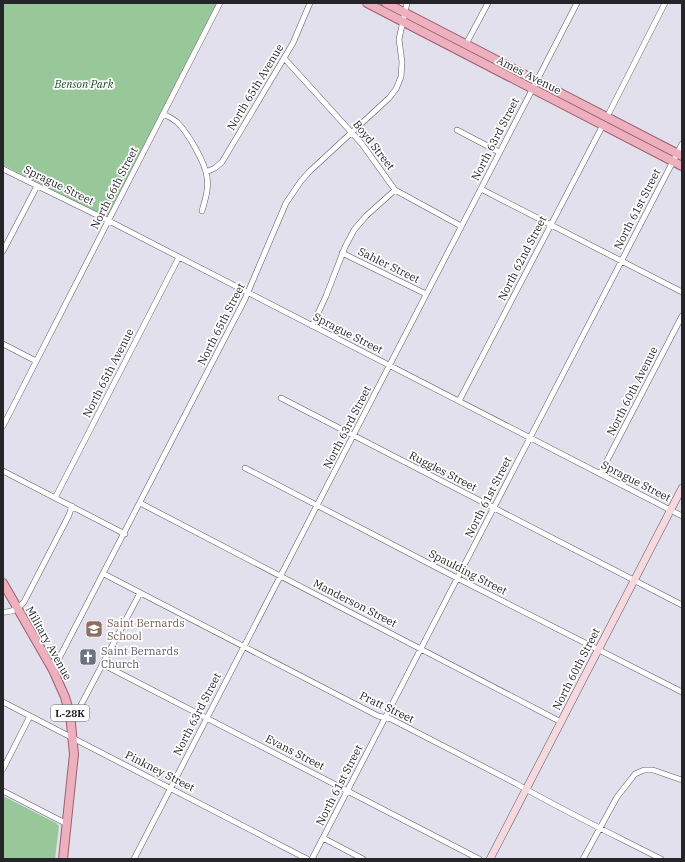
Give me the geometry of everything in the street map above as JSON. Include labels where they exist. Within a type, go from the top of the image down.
[{"type":"main road","name":"Ames Avenue","points":[[367,3],[603,125],[677,157]]},
{"type":"main road","name":"Ames Avenue","points":[[386,3],[607,117],[677,157],[682,166]]},
{"type":"main road","name":"North 60th Street","points":[[490,859],[682,488]]},
{"type":"main road","name":"Military Avenue","points":[[3,583],[53,670],[68,706],[72,723],[72,780],[63,859]]},
{"type":"street","name":"North 66th Street","points":[[3,426],[220,3]]},
{"type":"street","name":"North 65th Avenue","points":[[206,172],[215,168],[222,162],[298,33],[310,3]]},
{"type":"street","name":"North 65th Street","points":[[53,670],[125,534],[248,293],[280,215],[293,192],[310,171],[389,98],[396,88],[402,72],[399,39],[407,3]]},
{"type":"street","points":[[466,44],[488,3]]},
{"type":"street","name":"North 63rd Street","points":[[134,859],[577,3]]},
{"type":"street","points":[[607,117],[665,3]]},
{"type":"street","name":"Boyd Street","points":[[284,58],[352,132],[395,190],[462,226]]},
{"type":"street","points":[[163,114],[173,119],[180,126],[202,160],[206,172],[207,188],[202,211]]},
{"type":"street","name":"North 62nd Street","points":[[459,401],[603,125]]},
{"type":"street","points":[[457,130],[499,152]]},
{"type":"street","name":"North 61st Street","points":[[312,859],[621,261],[677,157],[682,144]]},
{"type":"street","name":"Sprague Street","points":[[3,169],[109,221],[682,516]]},
{"type":"street","points":[[3,252],[36,186]]},
{"type":"street","points":[[481,189],[682,292]]},
{"type":"street","points":[[312,326],[326,296],[349,238],[358,224],[395,190]]},
{"type":"street","name":"Sahler Street","points":[[342,253],[426,294]]},
{"type":"street","name":"North 65th Avenue","points":[[55,498],[179,257]]},
{"type":"street","name":"North 60th Avenue","points":[[600,474],[682,316]]},
{"type":"street","points":[[3,344],[36,361]]},
{"type":"street","name":"Ruggles Street","points":[[281,398],[682,605]]},
{"type":"street","name":"Spaulding Street","points":[[245,468],[682,692]]},
{"type":"street","points":[[3,471],[125,534]]},
{"type":"street","name":"Manderson Street","points":[[140,503],[561,722]]},
{"type":"street","points":[[3,612],[18,609],[28,596],[72,506]]},
{"type":"street","name":"Pratt Street","points":[[104,574],[378,716],[391,719],[481,765],[526,790],[661,859]]},
{"type":"street","points":[[72,723],[140,592]]},
{"type":"street","name":"Evans Street","points":[[102,664],[479,859]]},
{"type":"street","name":"Pinkney Street","points":[[3,702],[307,859]]},
{"type":"street","points":[[3,769],[30,716]]},
{"type":"street","points":[[583,859],[621,791],[635,774],[644,770],[653,770],[682,780]]},
{"type":"street","points":[[3,791],[67,824]]},
{"type":"street","points":[[323,838],[363,859]]},
{"type":"green space","name":"Benson Park","points":[[3,3],[217,3],[107,217],[3,165]]},
{"type":"green space","points":[[3,796],[56,823],[59,826],[55,859],[3,859]]},
{"type":"place","name":"Saint Bernards School","points":[[94,629]]},
{"type":"place","name":"Saint Bernards Church","points":[[88,657]]}]
